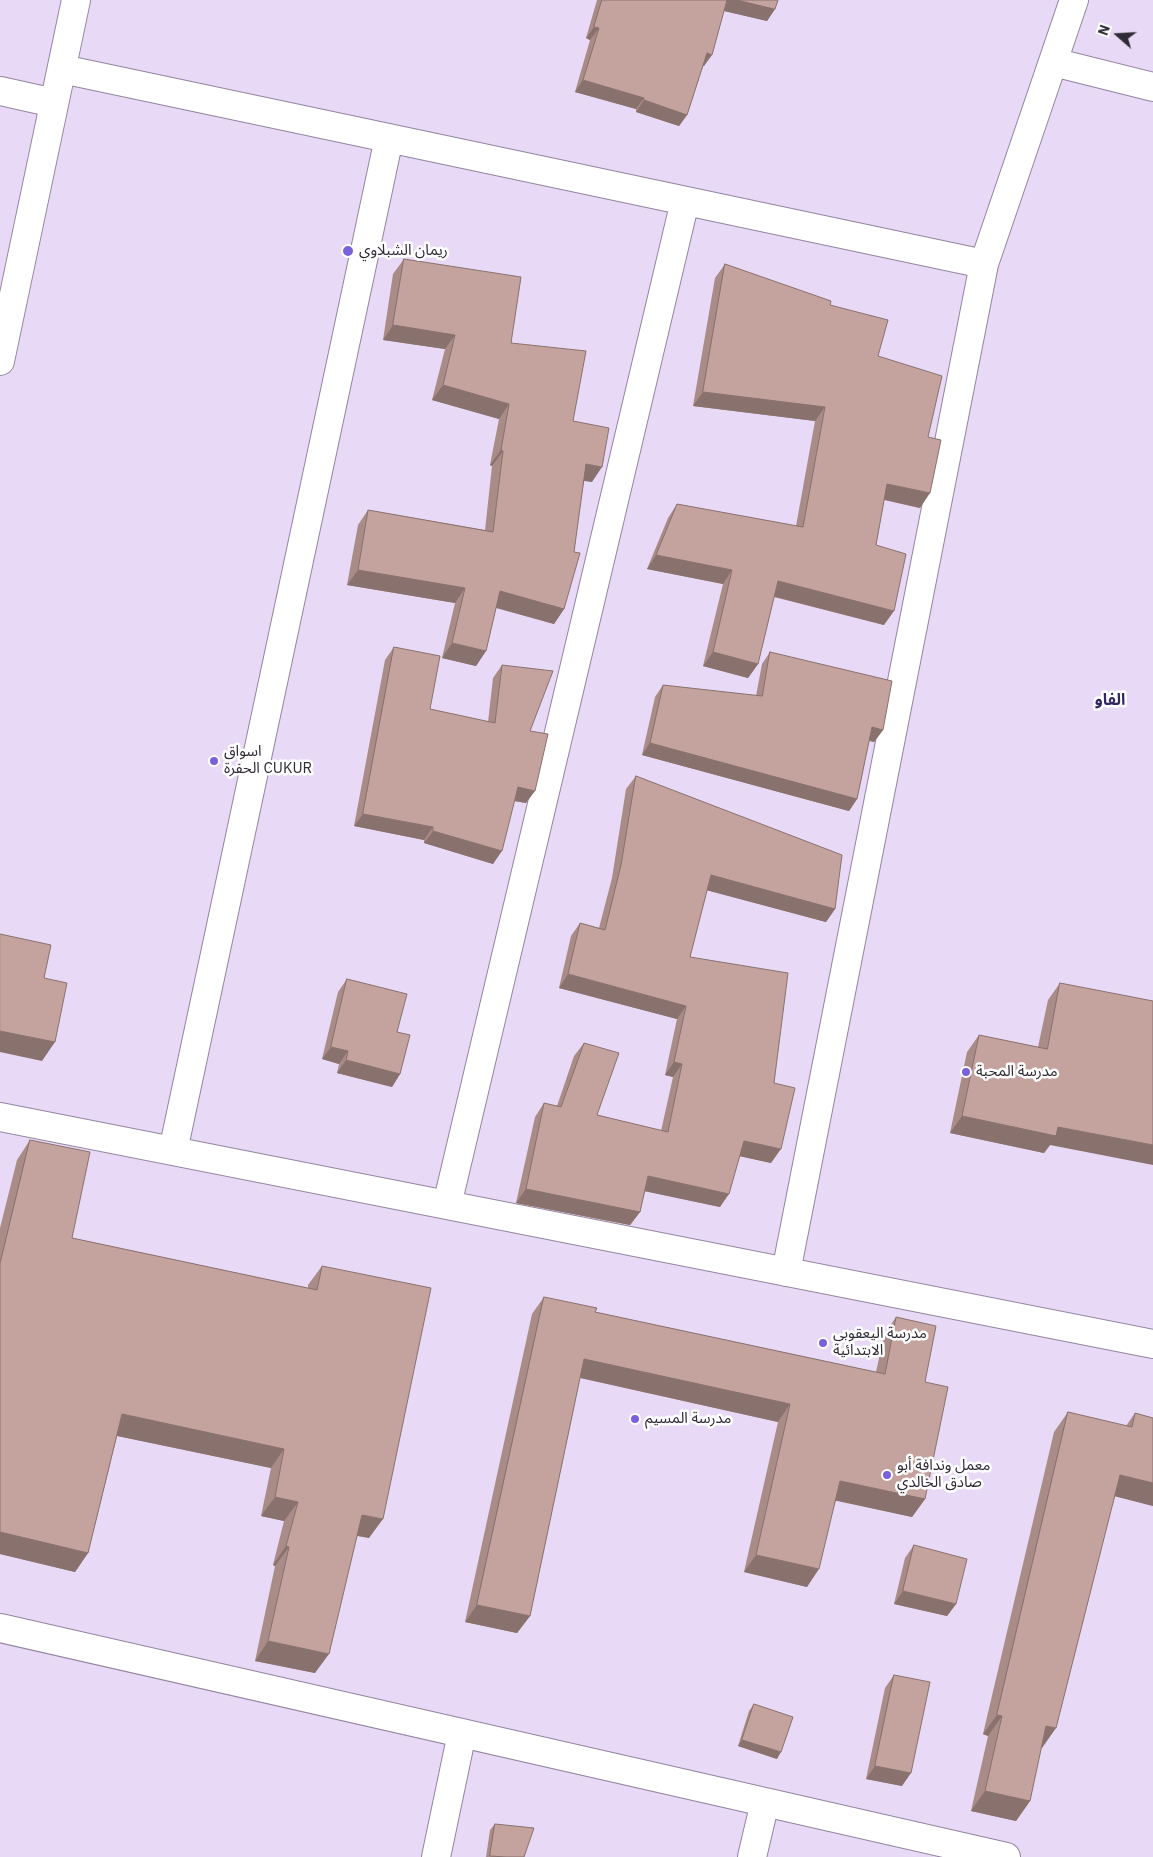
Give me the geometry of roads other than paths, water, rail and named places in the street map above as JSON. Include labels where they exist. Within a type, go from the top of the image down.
[{"type":"street","points":[[0,361],[76,0]]},
{"type":"street","points":[[786,1272],[984,264],[1074,0]]},
{"type":"street","points":[[1053,62],[1153,87]]},
{"type":"street","points":[[62,69],[984,264]]},
{"type":"street","points":[[0,92],[54,103]]},
{"type":"street","points":[[173,1151],[389,138]]},
{"type":"street","points":[[447,1205],[685,201]]},
{"type":"street","points":[[0,1117],[1153,1344]]},
{"type":"street","points":[[0,1628],[1006,1857]]},
{"type":"street","points":[[436,1857],[462,1733]]},
{"type":"street","points":[[752,1857],[765,1802]]},
{"type":"place","name":"ريمان الشبلاوي","points":[[348,251]]},
{"type":"place","name":"اسواق الحفرة CUKUR","points":[[214,761]]},
{"type":"place","name":"مدرسة المحبة","points":[[966,1072]]},
{"type":"place","name":"مدرسة اليعقوبي الابتدائية","points":[[823,1343]]},
{"type":"place","name":"مدرسة المسيم","points":[[635,1419]]},
{"type":"place","name":"معمل وندافة أبو صادق الخالدي","points":[[887,1475]]},
{"type":"district","name":"الفاو","points":[[1110,700]]}]
